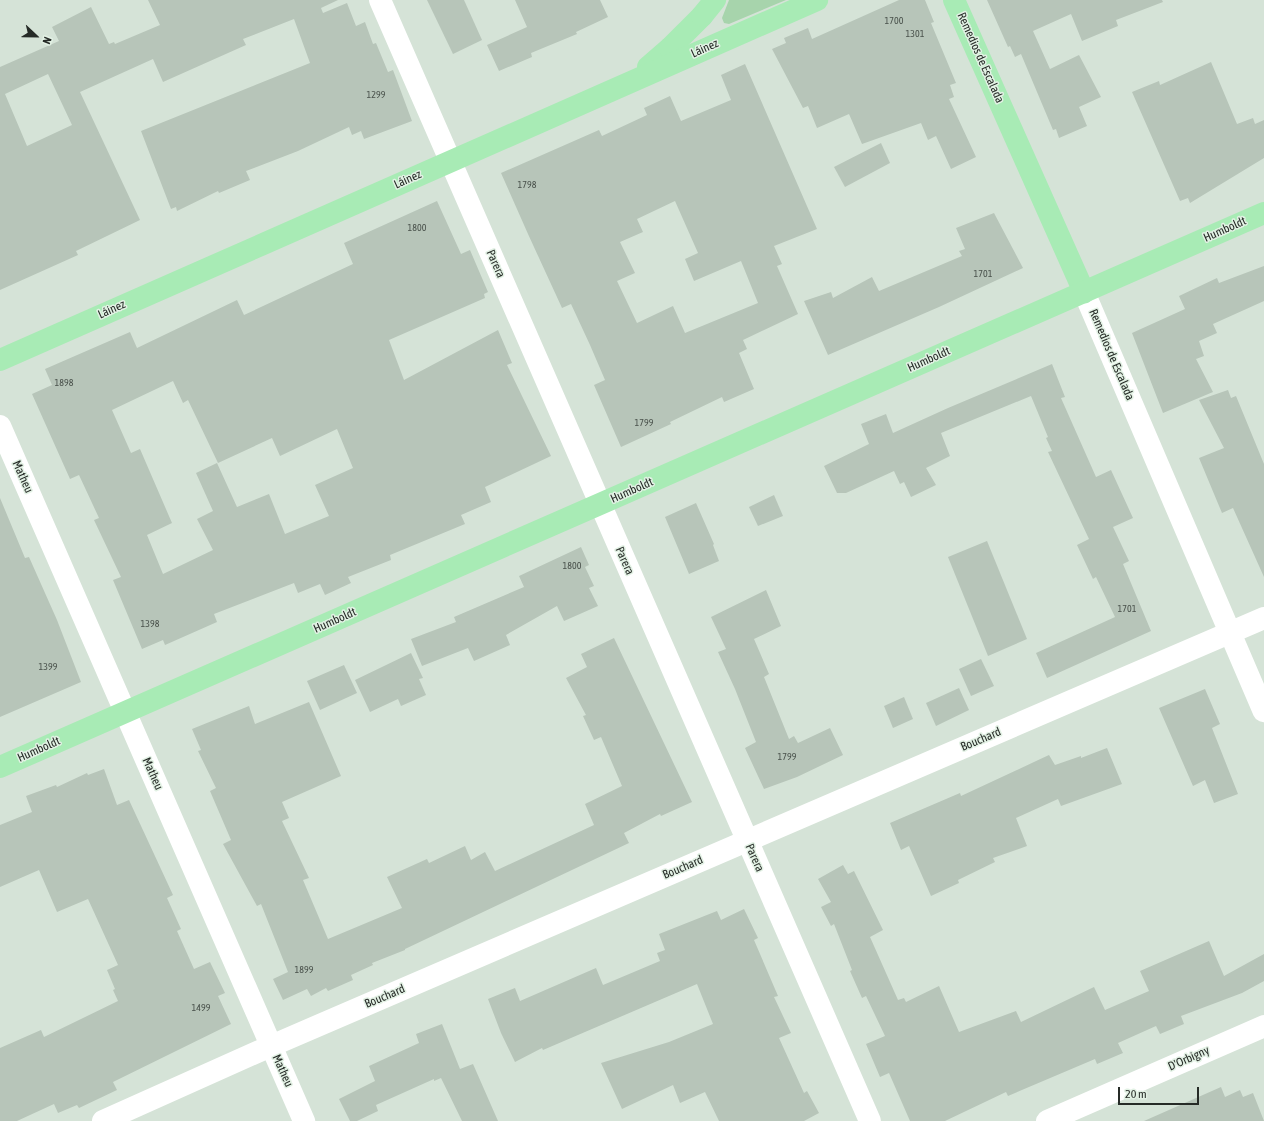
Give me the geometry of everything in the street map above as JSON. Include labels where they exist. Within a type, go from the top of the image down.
[{"type":"main road","points":[[631,82],[670,48],[702,16],[715,0]]},
{"type":"main road","name":"Láinez","points":[[0,360],[817,0]]},
{"type":"main road","name":"Remedios de Escalada","points":[[954,0],[1084,292]]},
{"type":"main road","name":"Humboldt","points":[[0,767],[1264,213]]},
{"type":"street","name":"Parera","points":[[380,0],[870,1121]]},
{"type":"street","name":"Remedios de Escalada","points":[[1084,292],[1264,711]]},
{"type":"street","name":"Matheu","points":[[0,426],[304,1121]]},
{"type":"street","name":"Bouchard","points":[[103,1121],[271,1046],[1264,618]]},
{"type":"street","name":"D'Orbigny","points":[[1047,1121],[1264,1026]]},
{"type":"green space","points":[[729,0],[786,0],[729,24],[724,23],[722,18]]},
{"type":"building","points":[[148,0],[338,0],[321,8],[323,13],[347,3],[356,26],[365,22],[373,44],[376,43],[388,72],[393,70],[412,121],[364,139],[361,131],[352,135],[349,127],[298,151],[246,171],[250,180],[219,193],[218,191],[177,211],[176,207],[171,209],[141,131],[310,63],[294,19],[243,39],[246,45],[163,82],[153,59],[80,92],[140,220],[76,251],[78,255],[0,290],[0,67],[59,41],[52,27],[91,7],[109,44],[114,42],[115,44],[160,25]],"holes":[[[48,74],[72,125],[27,146],[5,94]]]},
{"type":"building","points":[[427,0],[464,0],[482,40],[453,54]]},
{"type":"building","points":[[515,0],[600,0],[608,17],[576,32],[577,34],[531,53],[532,57],[499,71],[487,45],[527,27]]},
{"type":"building","points":[[899,0],[925,0],[934,22],[931,23],[956,83],[950,85],[954,97],[949,99],[976,157],[951,169],[936,136],[928,140],[921,123],[862,144],[849,114],[817,128],[808,106],[803,108],[772,49],[786,43],[784,38],[808,28],[812,39]]},
{"type":"building","points":[[987,0],[1162,0],[1163,2],[1116,20],[1118,26],[1082,41],[1071,14],[1033,31],[1050,69],[1079,55],[1101,97],[1079,107],[1087,126],[1059,138],[1056,129],[1053,130],[1021,54],[1015,57],[1010,46],[1008,47]]},
{"type":"building","points":[[1211,62],[1237,124],[1253,118],[1255,124],[1264,120],[1264,158],[1190,203],[1188,198],[1180,201],[1132,92],[1159,81],[1160,85]]},
{"type":"building","points":[[745,64],[817,229],[774,246],[782,264],[777,266],[798,314],[743,340],[747,349],[739,353],[754,389],[724,402],[722,397],[670,422],[671,424],[621,447],[594,385],[605,380],[590,345],[571,304],[562,308],[501,173],[599,130],[602,136],[647,115],[644,108],[670,96],[681,121],[731,100],[721,75]],"holes":[[[675,201],[698,253],[685,259],[694,281],[741,261],[758,303],[685,333],[673,306],[637,323],[617,281],[635,273],[620,242],[643,232],[637,219]]]},
{"type":"building","points":[[881,143],[890,163],[845,187],[834,167]]},
{"type":"building","points":[[437,201],[461,254],[470,250],[488,292],[484,294],[485,298],[389,340],[404,380],[498,330],[512,363],[507,365],[551,456],[485,487],[491,502],[461,515],[465,524],[390,555],[391,560],[348,577],[351,583],[325,595],[320,584],[298,593],[294,583],[214,614],[217,622],[165,645],[163,640],[142,649],[113,580],[121,577],[94,520],[99,518],[79,475],[70,479],[32,394],[52,385],[45,369],[130,332],[137,348],[237,300],[244,315],[353,264],[344,243]],"holes":[[[173,381],[183,403],[188,400],[218,463],[272,438],[280,456],[337,429],[353,468],[315,485],[329,516],[285,534],[269,494],[237,507],[217,463],[196,473],[213,511],[197,519],[213,550],[163,574],[147,535],[172,523],[140,449],[131,453],[112,410]]]},
{"type":"building","points":[[994,213],[1023,268],[939,307],[828,355],[804,301],[831,292],[833,298],[872,277],[879,291],[962,256],[959,251],[965,249],[956,228]]},
{"type":"building","points":[[1264,266],[1264,301],[1213,324],[1217,333],[1199,341],[1204,356],[1196,359],[1213,392],[1163,413],[1132,333],[1185,309],[1179,296],[1217,278],[1219,283]]},
{"type":"building","points":[[1052,364],[1065,397],[1061,398],[1096,477],[1111,470],[1133,518],[1113,527],[1129,561],[1123,564],[1151,631],[1047,678],[1036,653],[1115,617],[1096,577],[1093,579],[1077,545],[1089,539],[1048,452],[1052,451],[1046,438],[1048,437],[1031,396],[941,433],[950,456],[926,468],[936,485],[911,497],[904,482],[900,484],[894,471],[846,493],[837,493],[824,466],[869,444],[861,424],[886,414],[893,433]]},
{"type":"building","points":[[1228,390],[1231,398],[1236,396],[1264,464],[1264,577],[1233,508],[1222,513],[1199,458],[1224,448],[1199,400]]},
{"type":"building","points":[[774,495],[783,516],[758,526],[749,507]]},
{"type":"building","points":[[0,498],[25,558],[29,557],[57,620],[81,682],[0,717]]},
{"type":"building","points":[[696,503],[714,544],[713,545],[719,561],[689,574],[665,517]]},
{"type":"building","points":[[987,541],[1027,639],[988,656],[948,557]]},
{"type":"building","points":[[581,547],[589,565],[585,567],[594,586],[589,588],[598,606],[564,621],[557,606],[506,635],[510,645],[474,661],[468,648],[422,666],[411,639],[456,622],[454,617],[524,587],[519,576]]},
{"type":"building","points":[[766,590],[781,626],[754,639],[769,674],[764,677],[789,739],[794,736],[798,743],[830,728],[843,755],[797,777],[764,789],[745,748],[756,742],[735,689],[718,652],[726,649],[711,617]]},
{"type":"building","points":[[614,638],[692,802],[661,816],[660,814],[624,833],[629,843],[405,950],[372,963],[373,965],[351,975],[353,980],[328,991],[326,988],[311,996],[307,989],[283,1000],[273,979],[288,972],[261,904],[257,906],[223,844],[231,840],[210,791],[216,788],[198,751],[201,750],[192,729],[249,706],[255,724],[309,702],[341,776],[282,802],[289,818],[282,821],[309,878],[303,880],[328,939],[402,908],[387,877],[427,859],[429,863],[465,846],[471,860],[485,852],[495,871],[594,825],[585,804],[622,786],[601,737],[594,740],[583,716],[586,715],[566,678],[587,667],[581,654]]},
{"type":"building","points":[[411,653],[423,678],[419,679],[426,695],[401,706],[398,699],[370,712],[355,680]]},
{"type":"building","points":[[981,659],[994,686],[971,696],[959,669]]},
{"type":"building","points":[[344,665],[357,693],[320,710],[307,681]]},
{"type":"building","points":[[959,688],[969,710],[936,726],[926,703]]},
{"type":"building","points":[[1205,689],[1220,724],[1212,728],[1238,794],[1214,803],[1205,780],[1193,786],[1159,708]]},
{"type":"building","points":[[904,697],[913,719],[893,728],[884,706]]},
{"type":"building","points":[[1107,748],[1122,784],[1061,806],[1058,799],[1016,818],[1027,846],[993,858],[995,862],[958,880],[959,883],[931,896],[909,846],[901,850],[890,823],[960,793],[961,796],[1049,755],[1055,765],[1081,756],[1081,758]]},
{"type":"building","points":[[104,769],[117,805],[129,800],[173,895],[167,898],[181,929],[177,931],[194,969],[210,962],[225,993],[218,996],[231,1024],[113,1082],[117,1090],[79,1108],[77,1105],[58,1113],[54,1104],[17,1121],[0,1121],[0,1048],[41,1030],[44,1037],[118,1001],[107,970],[118,965],[88,899],[57,912],[39,870],[0,887],[0,825],[32,812],[26,796],[56,785],[57,787],[87,773],[88,775]]},
{"type":"building","points":[[843,865],[848,874],[854,871],[883,930],[870,937],[898,1000],[904,998],[906,1002],[939,986],[959,1032],[1016,1011],[1021,1022],[1094,987],[1105,1010],[1149,991],[1140,971],[1209,941],[1224,976],[1264,954],[1264,981],[1242,993],[1181,1016],[1184,1024],[1160,1034],[1156,1026],[1118,1043],[1123,1053],[1097,1064],[1095,1059],[1008,1096],[1006,1092],[945,1121],[910,1121],[889,1073],[880,1077],[866,1044],[885,1036],[866,996],[862,998],[850,971],[852,970],[834,924],[831,926],[821,907],[831,902],[818,879]]},
{"type":"building","points":[[744,909],[758,938],[754,940],[778,996],[774,997],[791,1033],[779,1038],[804,1093],[807,1091],[819,1113],[804,1121],[719,1121],[705,1092],[680,1103],[673,1085],[622,1109],[601,1063],[669,1042],[713,1024],[697,984],[543,1050],[542,1048],[515,1062],[501,1033],[488,999],[515,988],[520,1001],[596,968],[603,985],[660,961],[657,953],[665,950],[659,934],[717,911],[721,920]]},
{"type":"building","points":[[442,1024],[460,1069],[473,1064],[498,1121],[462,1121],[441,1078],[434,1081],[434,1079],[376,1105],[378,1111],[357,1121],[350,1121],[339,1099],[375,1081],[369,1066],[419,1043],[416,1034]]},
{"type":"building","points":[[1221,1087],[1225,1097],[1240,1090],[1243,1097],[1253,1093],[1264,1121],[1144,1121]]}]
